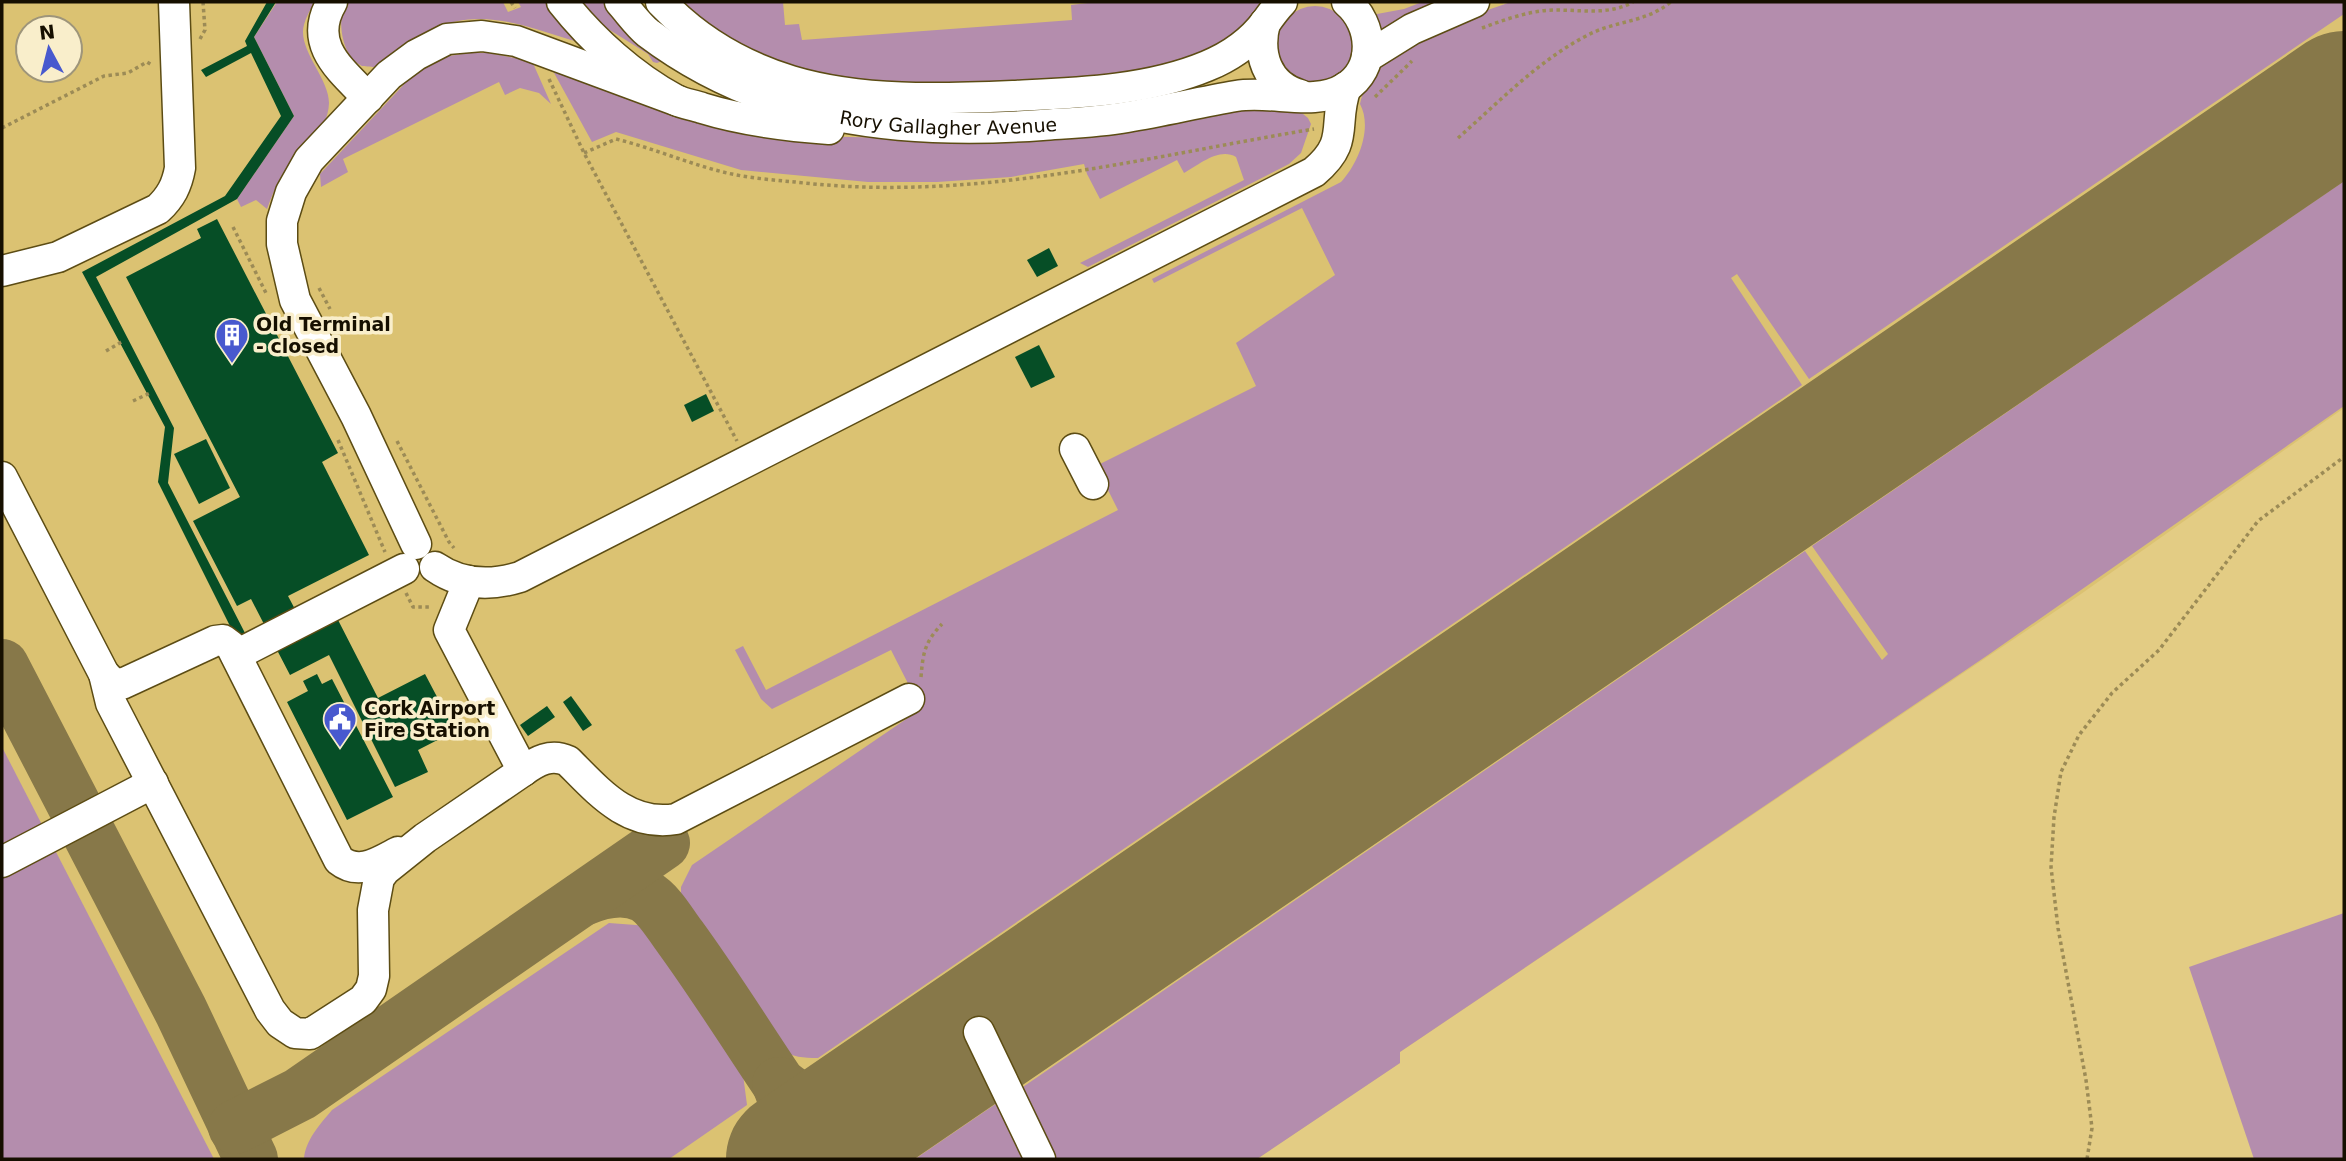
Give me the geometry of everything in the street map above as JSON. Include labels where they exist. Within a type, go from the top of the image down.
[{"type":"street","points":[[2,271],[58,257],[83,247],[159,209],[167,201],[178,180],[180,168],[174,2]]},
{"type":"street","points":[[332,2],[324,15],[324,40],[328,55],[368,98]]},
{"type":"street","points":[[562,2],[605,47],[636,73],[678,101]]},
{"type":"street","name":"Rory Gallagher Avenue","points":[[620,2],[646,32],[711,73],[772,101],[838,117],[914,128],[991,129],[1125,118],[1260,93],[1336,96]]},
{"type":"street","name":"Rory Gallagher Avenue","points":[[661,2],[684,24],[722,50],[758,69],[790,80],[863,93],[939,97],[1060,94],[1153,81],[1190,72],[1224,58],[1245,44],[1274,12]]},
{"type":"street","points":[[523,771],[449,630],[465,594],[490,584],[520,577],[1314,172],[1335,150],[1323,126],[1329,103],[1360,73],[1367,57],[1368,40],[1364,23],[1356,9],[1347,2]]},
{"type":"street","name":"Rory Gallagher Avenue","points":[[1274,12],[1261,38],[1262,55],[1268,71],[1292,93],[1336,96]]},
{"type":"street","points":[[1367,57],[1412,29],[1476,16]]},
{"type":"street","points":[[465,594],[444,574],[422,561],[356,415],[295,300],[282,244],[282,222],[290,192],[309,160],[389,75],[416,55],[447,39],[482,36],[516,41],[678,101],[718,113],[779,125],[846,131],[914,128]]},
{"type":"street","points":[[1075,449],[1093,484]]},
{"type":"street","points":[[2,477],[104,674],[111,703],[270,1010],[280,1023],[295,1033],[310,1034],[363,1000],[371,989],[374,976],[373,910],[376,887],[385,870],[425,838],[534,763],[550,757],[562,758],[622,811],[640,817],[676,819],[909,699]]},
{"type":"street","points":[[236,655],[422,561]]},
{"type":"street","points":[[104,674],[112,682],[122,684],[215,641],[223,640],[231,646],[236,655],[339,860],[353,867],[369,867],[425,838]]},
{"type":"street","points":[[2,862],[153,783]]},
{"type":"street","points":[[979,1032],[1040,1159]]},
{"type":"path","points":[[511,2],[515,8]]},
{"type":"path","points":[[1476,16],[1511,17],[1542,11],[1601,11],[1624,7],[1633,2]]},
{"type":"path","points":[[1458,138],[1539,67],[1567,47],[1589,34],[1658,12],[1671,2]]},
{"type":"path","points":[[1336,96],[1402,69],[1414,59]]},
{"type":"path","points":[[2,128],[104,76],[128,73],[147,62],[167,73],[177,73]]},
{"type":"path","points":[[544,69],[584,153],[741,449]]},
{"type":"path","points":[[584,153],[616,139],[726,173],[831,186],[925,188],[1052,176],[1323,126]]},
{"type":"path","points":[[1310,142],[1323,126]]},
{"type":"path","points":[[233,227],[270,302]]},
{"type":"path","points":[[317,282],[335,319]]},
{"type":"path","points":[[106,351],[123,341]]},
{"type":"path","points":[[133,401],[150,393]]},
{"type":"path","points":[[396,438],[449,542],[422,561],[413,607],[465,594]]},
{"type":"path","points":[[337,439],[422,561]]},
{"type":"path","points":[[2087,1159],[2092,1128],[2086,1080],[2058,928],[2051,867],[2054,817],[2061,772],[2079,735],[2112,693],[2159,650],[2258,521],[2344,457]]},
{"type":"path","points":[[909,699],[919,689],[926,644],[942,624]]},
{"type":"shaded area","points":[[2,2],[1502,2],[1573,141],[2344,2],[2344,408],[2081,594],[1400,1052],[1400,1063],[1257,1159],[2,1159]]},
{"type":"shaded area","points":[[277,2],[315,2],[305,20],[304,41],[325,85],[329,103],[319,132],[283,175],[267,209],[256,200],[241,207],[237,199],[294,116],[254,37]]},
{"type":"shaded area","points":[[345,2],[503,2],[508,12],[521,7],[518,2],[546,2],[585,44],[510,22],[472,19],[433,29],[374,67],[362,66],[349,55],[345,46],[341,18]]},
{"type":"shaded area","points":[[579,2],[605,2],[662,61],[653,62],[648,54],[605,27]]},
{"type":"shaded area","points":[[678,2],[783,2],[785,25],[799,24],[802,40],[1072,20],[1071,5],[1096,2],[1260,2],[1251,22],[1195,57],[1129,75],[944,87],[842,79],[779,65],[720,35]]},
{"type":"shaded area","points":[[1422,2],[1441,2],[1384,32],[1379,28],[1375,17],[1377,14],[1404,9]]},
{"type":"shaded area","points":[[1511,2],[2344,2],[2344,14],[1809,379],[1737,274],[1731,278],[1802,385],[818,1058],[798,1057],[780,1050],[681,906],[681,887],[692,865],[921,709],[891,650],[772,709],[761,699],[735,650],[743,646],[766,690],[1118,510],[1096,466],[1256,386],[1236,343],[1335,275],[1302,208],[1154,283],[1152,279],[1341,182],[1353,166],[1362,145],[1365,124],[1360,104],[1368,84],[1382,67],[1422,38]]},
{"type":"shaded area","points":[[1315,6],[1330,9],[1342,17],[1350,29],[1353,44],[1350,59],[1342,71],[1330,79],[1315,82],[1300,79],[1288,71],[1280,59],[1277,44],[1280,29],[1288,17],[1300,9]]},
{"type":"shaded area","points":[[488,53],[532,61],[551,104],[539,93],[520,88],[505,95],[499,82],[343,159],[348,172],[321,187],[320,174],[409,79],[426,65],[449,56]]},
{"type":"shaded area","points":[[553,71],[652,99],[807,136],[982,140],[1239,109],[1297,109],[1311,124],[1301,153],[1289,164],[1088,267],[1080,263],[1244,180],[1236,157],[1230,154],[1216,156],[1184,173],[1177,160],[1100,199],[1084,164],[1011,177],[937,182],[868,182],[741,170],[616,132],[592,142]]},
{"type":"shaded area","points":[[2344,181],[2344,406],[1988,655],[1400,1052],[1400,1063],[1257,1159],[1046,1159],[1014,1093],[1805,551],[1882,660],[1888,654],[1812,546]]},
{"type":"shaded area","points":[[2,747],[214,1159],[2,1159]]},
{"type":"shaded area","points":[[2344,913],[2344,1159],[2254,1159],[2189,967]]},
{"type":"shaded area","points":[[609,923],[649,926],[742,1067],[747,1105],[669,1159],[304,1159],[310,1139],[332,1110]]},
{"type":"shaded area","points":[[1003,1099],[1034,1159],[915,1159]]},
{"type":"building","points":[[267,2],[276,2],[254,37],[294,116],[237,199],[96,277],[174,428],[168,483],[245,633],[236,638],[158,482],[165,427],[82,272],[225,196],[281,116],[251,53],[206,77],[201,70],[247,46],[245,41]]},
{"type":"building","name":"Old Terminal - closed","points":[[217,219],[338,453],[322,462],[369,555],[288,596],[297,613],[266,628],[251,599],[237,606],[193,521],[240,497],[126,277],[201,238],[197,229]]},
{"type":"building","points":[[1049,248],[1058,266],[1037,277],[1027,260]]},
{"type":"building","points":[[1039,345],[1055,377],[1031,388],[1015,357]]},
{"type":"building","points":[[706,394],[714,411],[692,422],[684,405]]},
{"type":"building","points":[[206,439],[230,488],[199,504],[174,454]]},
{"type":"building","points":[[337,618],[378,698],[425,674],[455,731],[418,750],[428,772],[395,787],[329,655],[290,675],[277,650]]},
{"type":"building","name":"Cork Airport Fire Station","points":[[317,674],[322,684],[332,679],[393,797],[347,820],[287,702],[308,691],[303,681]]},
{"type":"building","points":[[571,696],[592,725],[583,731],[563,702]]},
{"type":"building","points":[[547,706],[555,717],[528,736],[520,725]]},
{"type":"taxiway","points":[[2,666],[181,1011],[251,1159]]},
{"type":"taxiway","points":[[235,1127],[300,1094],[663,843]]},
{"type":"taxiway","points":[[583,899],[622,890],[645,896],[655,904],[706,973],[779,1084],[805,1102],[817,1107],[841,1109],[884,1098]]},
{"type":"taxiway","points":[[778,1159],[785,1140],[787,1122],[779,1084]]},
{"type":"runway","points":[[794,1159],[2344,99]]},
{"type":"place","name":"Old Terminal - closed","points":[[232,365]]},
{"type":"place","name":"Cork Airport Fire Station","points":[[340,749]]}]
